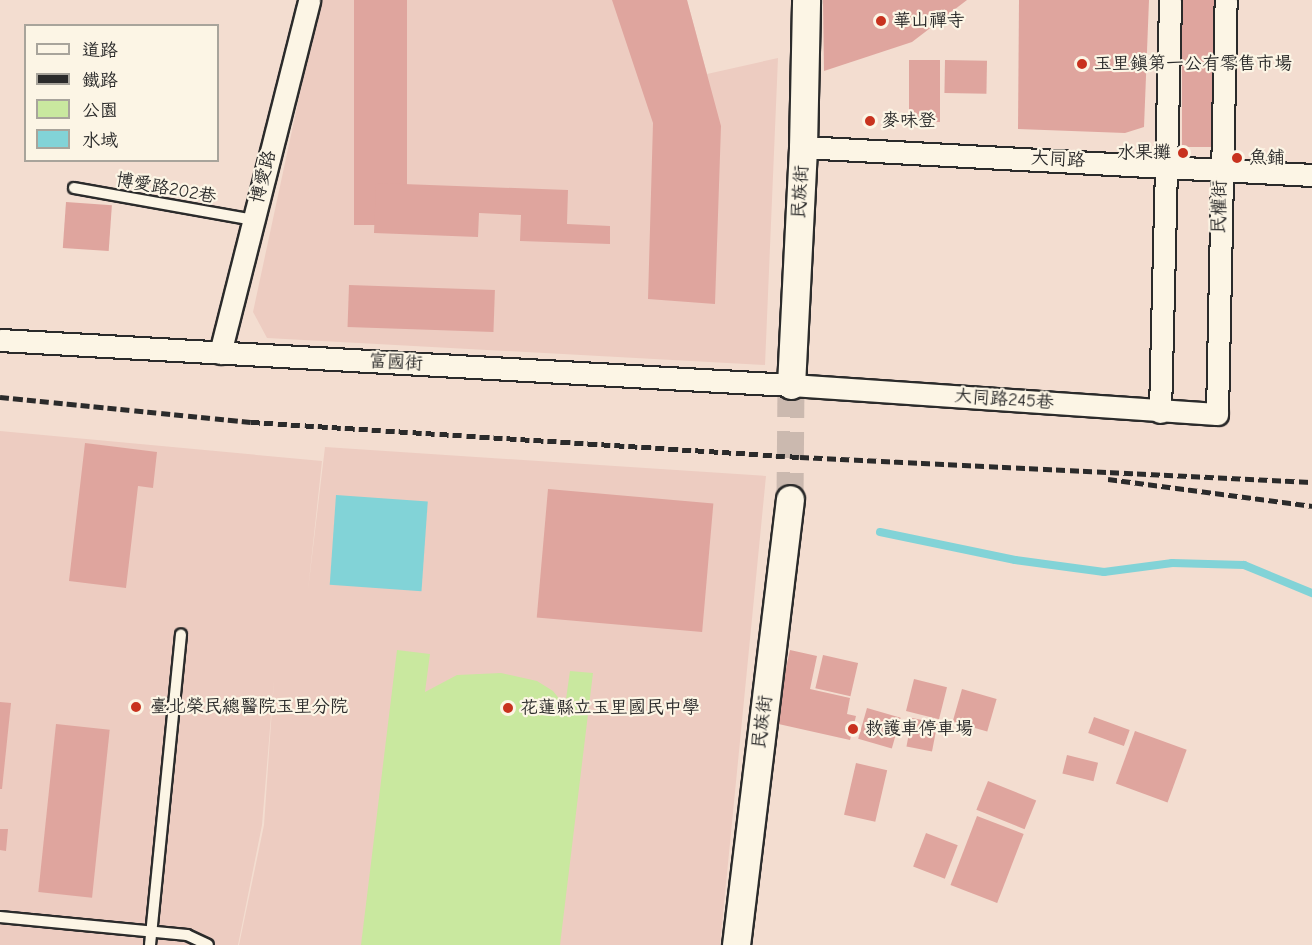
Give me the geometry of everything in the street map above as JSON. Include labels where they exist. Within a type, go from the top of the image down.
[{"type":"street","name":"博愛路","points":[[220,353],[309,0]]},
{"type":"street","name":"民族街","points":[[791,385],[803,147],[806,0]]},
{"type":"street","points":[[1160,412],[1163,165],[1170,0]]},
{"type":"street","name":"民權街","points":[[1216,414],[1220,169],[1226,0]]},
{"type":"street","name":"大同路","points":[[803,147],[1163,165],[1312,175]]},
{"type":"street","name":"富國街","points":[[0,340],[791,385]]},
{"type":"street","name":"大同路245巷","points":[[791,385],[1160,412],[1216,414]]},
{"type":"street","name":"民族街","points":[[736,945],[790,499]]},
{"type":"lane","name":"博愛路202巷","points":[[74,188],[253,220]]},
{"type":"lane","points":[[150,945],[181,635]]},
{"type":"lane","points":[[0,917],[187,935],[208,945]]},
{"type":"shaded area","points":[[320,0],[687,0],[707,74],[778,58],[765,365],[267,338],[253,312]]},
{"type":"shaded area","name":"花蓮縣立玉里國民中學","points":[[0,431],[322,461],[308,590],[325,447],[766,476],[720,945],[239,945],[264,825],[274,680],[262,825],[238,945],[0,945]]},
{"type":"green space","points":[[397,650],[430,654],[425,692],[457,675],[501,673],[537,681],[553,691],[565,706],[570,671],[593,673],[560,945],[361,945]]},
{"type":"water","points":[[336,495],[428,501],[421,591],[330,585]]},
{"type":"building","points":[[354,0],[407,0],[407,225],[354,225]]},
{"type":"building","points":[[612,0],[687,0],[721,126],[715,304],[648,299],[653,123]]},
{"type":"building","name":"華山禪寺","points":[[823,0],[967,0],[912,42],[824,71]]},
{"type":"building","name":"玉里鎮第一公有零售市場","points":[[1019,0],[1149,0],[1144,127],[1125,133],[1018,129]]},
{"type":"building","points":[[1182,0],[1218,0],[1218,147],[1182,147]]},
{"type":"building","points":[[909,60],[940,60],[940,122],[909,122]]},
{"type":"building","points":[[945,60],[987,61],[986,94],[944,93]]},
{"type":"building","points":[[376,183],[568,190],[567,224],[610,226],[610,244],[520,241],[521,215],[479,213],[478,237],[374,233]]},
{"type":"building","points":[[66,202],[112,205],[109,251],[63,248]]},
{"type":"building","points":[[349,285],[495,290],[493,332],[348,327]]},
{"type":"building","points":[[85,443],[157,452],[153,488],[138,486],[126,588],[69,581]]},
{"type":"building","points":[[548,489],[713,503],[702,632],[537,618]]},
{"type":"building","points":[[790,650],[817,656],[810,689],[850,698],[847,714],[856,716],[850,740],[774,723]]},
{"type":"building","points":[[823,655],[858,663],[850,696],[815,688]]},
{"type":"building","points":[[914,679],[947,687],[939,719],[906,711]]},
{"type":"building","points":[[962,689],[997,699],[987,732],[953,722]]},
{"type":"building","points":[[0,702],[11,703],[2,789],[0,789]]},
{"type":"building","points":[[867,708],[901,718],[892,748],[858,739]]},
{"type":"building","points":[[1094,717],[1130,730],[1124,746],[1088,733]]},
{"type":"building","points":[[912,718],[938,723],[932,751],[906,746]]},
{"type":"building","points":[[56,724],[110,730],[92,898],[38,892]]},
{"type":"building","points":[[1135,731],[1187,750],[1168,802],[1116,784]]},
{"type":"building","points":[[1067,755],[1098,763],[1093,781],[1062,773]]},
{"type":"building","points":[[856,763],[887,770],[875,822],[844,815]]},
{"type":"building","points":[[988,781],[1036,800],[1025,829],[976,810]]},
{"type":"building","points":[[977,816],[1024,834],[997,903],[950,885]]},
{"type":"building","points":[[0,829],[8,829],[6,851],[0,850]]},
{"type":"building","points":[[926,833],[958,845],[945,879],[913,867]]},
{"type":"waterway","points":[[880,532],[1015,560],[1104,572],[1172,563],[1244,565],[1312,593]]},
{"type":"tunnel","points":[[790,499],[791,385]]},
{"type":"railway","points":[[0,397],[251,422],[800,457],[1312,482]]},
{"type":"railway","points":[[1108,479],[1312,506]]},
{"type":"place","name":"華山禪寺","points":[[881,21]]},
{"type":"place","name":"玉里鎮第一公有零售市場","points":[[1082,64]]},
{"type":"place","name":"麥味登","points":[[870,121]]},
{"type":"place","name":"水果攤","points":[[1183,153]]},
{"type":"place","name":"魚鋪","points":[[1237,158]]},
{"type":"place","name":"臺北榮民總醫院玉里分院","points":[[136,707]]},
{"type":"place","name":"花蓮縣立玉里國民中學","points":[[508,708]]},
{"type":"place","name":"救護車停車場","points":[[853,729]]}]
